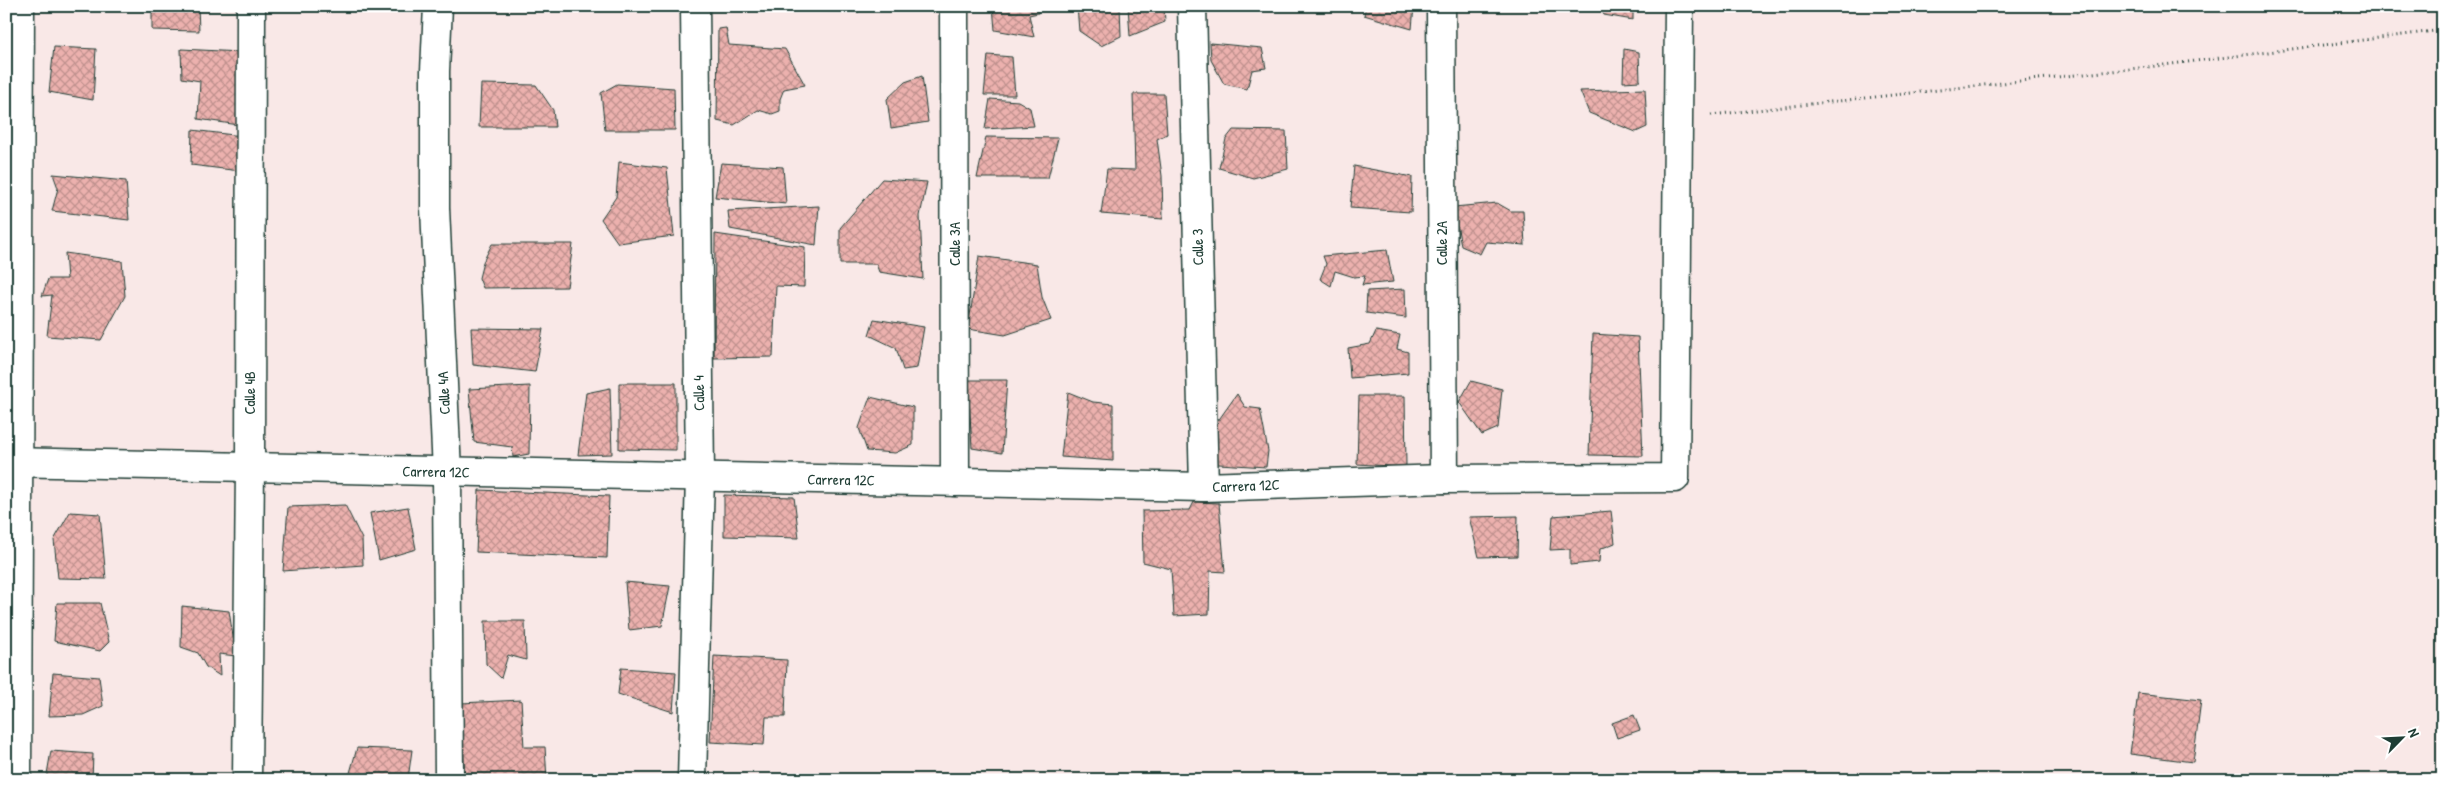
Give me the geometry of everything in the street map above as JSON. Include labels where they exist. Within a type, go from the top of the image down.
[{"type":"street","points":[[17,780],[12,462],[20,6]]},
{"type":"street","name":"Calle 4B","points":[[247,780],[251,6]]},
{"type":"street","name":"Calle 4A","points":[[438,6],[435,71],[435,208],[447,472],[449,780]]},
{"type":"street","name":"Calle 4","points":[[692,780],[700,476],[695,6]]},
{"type":"street","name":"Calle 3A","points":[[954,6],[955,482]]},
{"type":"street","name":"Calle 3","points":[[1192,6],[1204,487]]},
{"type":"street","name":"Calle 2A","points":[[1441,6],[1444,479]]},
{"type":"street","points":[[1678,119],[1679,6]]},
{"type":"street","name":"Carrera 12C","points":[[12,462],[1204,487],[1444,479],[1675,478],[1678,119]]},
{"type":"path","points":[[1678,119],[2158,66],[2443,30]]},
{"type":"building","points":[[152,6],[198,6],[199,31],[152,30]]},
{"type":"building","points":[[780,6],[859,6],[859,12],[779,11]]},
{"type":"building","points":[[993,6],[1038,6],[1038,13],[1029,15],[1034,37],[995,30]]},
{"type":"building","points":[[1077,6],[1120,6],[1121,36],[1101,46],[1079,31]]},
{"type":"building","points":[[1128,6],[1164,6],[1165,22],[1130,36]]},
{"type":"building","points":[[1366,6],[1414,6],[1412,29],[1364,15]]},
{"type":"building","points":[[1599,6],[1638,6],[1633,8],[1633,20],[1604,15]]},
{"type":"building","points":[[726,28],[729,45],[785,49],[805,85],[784,89],[780,99],[780,111],[772,114],[758,110],[734,125],[717,121],[718,29]]},
{"type":"building","points":[[1210,43],[1262,48],[1266,68],[1252,70],[1247,89],[1224,84],[1211,60]]},
{"type":"building","points":[[54,47],[96,49],[93,100],[49,92]]},
{"type":"building","points":[[181,49],[240,52],[239,125],[198,119],[200,81],[182,78]]},
{"type":"building","points":[[1624,49],[1639,52],[1640,81],[1623,82]]},
{"type":"building","points":[[988,55],[1012,57],[1015,95],[984,95]]},
{"type":"building","points":[[922,76],[928,122],[891,128],[887,99],[905,82]]},
{"type":"building","points":[[481,84],[536,85],[553,110],[555,127],[479,127]]},
{"type":"building","points":[[617,84],[674,88],[675,130],[605,130],[601,93]]},
{"type":"building","points":[[1645,89],[1647,127],[1636,132],[1589,113],[1580,91]]},
{"type":"building","points":[[1133,94],[1164,94],[1167,134],[1157,139],[1162,176],[1163,219],[1101,214],[1107,169],[1135,170]]},
{"type":"building","points":[[990,99],[1018,101],[1030,108],[1034,126],[985,129]]},
{"type":"building","points":[[192,130],[242,136],[240,171],[191,165]]},
{"type":"building","points":[[1233,130],[1286,131],[1288,169],[1253,178],[1219,168],[1226,139]]},
{"type":"building","points":[[986,137],[1058,138],[1048,178],[977,178]]},
{"type":"building","points":[[619,162],[667,168],[674,236],[618,243],[601,219],[616,197]]},
{"type":"building","points":[[721,163],[783,167],[786,204],[715,197]]},
{"type":"building","points":[[1354,166],[1412,177],[1411,212],[1350,208]]},
{"type":"building","points":[[53,174],[126,181],[129,220],[52,211],[58,188]]},
{"type":"building","points":[[882,179],[927,182],[920,216],[923,279],[879,272],[876,264],[840,264],[840,228]]},
{"type":"building","points":[[1497,203],[1511,211],[1523,211],[1525,245],[1486,242],[1480,254],[1461,246],[1454,207]]},
{"type":"building","points":[[819,206],[816,245],[730,229],[728,211]]},
{"type":"building","points":[[715,234],[805,247],[804,287],[776,286],[773,357],[714,358]]},
{"type":"building","points":[[492,244],[573,244],[567,287],[483,288],[479,278],[483,262]]},
{"type":"building","points":[[1387,250],[1393,282],[1362,285],[1365,276],[1354,277],[1335,271],[1331,286],[1320,279],[1326,264],[1323,256]]},
{"type":"building","points":[[65,253],[122,261],[125,296],[101,340],[47,336],[52,295],[42,296],[48,279],[67,279]]},
{"type":"building","points":[[979,256],[1037,264],[1042,297],[1051,320],[1005,335],[968,329]]},
{"type":"building","points":[[1405,289],[1406,318],[1366,313],[1367,291]]},
{"type":"building","points":[[874,319],[924,327],[917,368],[903,370],[896,348],[869,335]]},
{"type":"building","points":[[471,328],[543,329],[535,372],[473,365]]},
{"type":"building","points":[[1376,331],[1400,335],[1397,349],[1408,352],[1408,373],[1350,378],[1348,348],[1370,344]]},
{"type":"building","points":[[1593,334],[1638,337],[1643,456],[1589,455]]},
{"type":"building","points":[[968,380],[1007,380],[1002,453],[972,448]]},
{"type":"building","points":[[1471,381],[1502,389],[1498,428],[1482,435],[1459,402]]},
{"type":"building","points":[[619,383],[676,383],[676,450],[619,449]]},
{"type":"building","points":[[530,386],[529,454],[513,457],[512,447],[474,442],[469,389]]},
{"type":"building","points":[[610,388],[612,454],[578,455],[586,393]]},
{"type":"building","points":[[1068,392],[1093,402],[1113,404],[1113,461],[1061,457]]},
{"type":"building","points":[[1237,394],[1245,407],[1260,409],[1268,451],[1266,467],[1219,464],[1203,442]]},
{"type":"building","points":[[1359,396],[1405,396],[1406,467],[1357,464]]},
{"type":"building","points":[[870,397],[913,407],[913,445],[895,453],[867,451],[859,428]]},
{"type":"building","points":[[479,490],[609,496],[607,558],[476,552]]},
{"type":"building","points":[[724,495],[794,497],[799,538],[724,536]]},
{"type":"building","points":[[1194,502],[1219,503],[1225,572],[1210,571],[1209,614],[1174,616],[1171,569],[1143,562],[1142,511],[1190,510]]},
{"type":"building","points":[[345,505],[362,539],[363,565],[283,571],[288,507]]},
{"type":"building","points":[[408,507],[416,549],[379,560],[370,513]]},
{"type":"building","points":[[1611,511],[1615,543],[1600,549],[1599,562],[1570,565],[1570,549],[1550,550],[1553,516]]},
{"type":"building","points":[[70,512],[100,514],[106,579],[58,578],[54,540]]},
{"type":"building","points":[[1518,516],[1517,556],[1479,557],[1469,517]]},
{"type":"building","points":[[625,582],[670,586],[662,626],[629,630]]},
{"type":"building","points":[[57,603],[100,603],[109,642],[100,651],[54,641]]},
{"type":"building","points":[[182,606],[229,611],[236,656],[219,654],[220,676],[206,667],[198,653],[181,647]]},
{"type":"building","points":[[485,621],[525,621],[526,660],[508,655],[501,678],[486,664]]},
{"type":"building","points":[[714,656],[787,660],[785,717],[766,717],[764,745],[710,742]]},
{"type":"building","points":[[621,668],[676,672],[673,712],[618,694]]},
{"type":"building","points":[[53,673],[99,677],[103,706],[83,715],[49,716]]},
{"type":"building","points":[[2138,693],[2201,700],[2193,762],[2130,754]]},
{"type":"building","points":[[521,700],[524,747],[545,747],[547,780],[465,780],[461,703]]},
{"type":"building","points":[[1634,715],[1640,730],[1617,738],[1612,723]]},
{"type":"building","points":[[357,748],[412,750],[408,779],[348,780]]},
{"type":"building","points":[[51,751],[93,754],[92,780],[46,780]]}]
